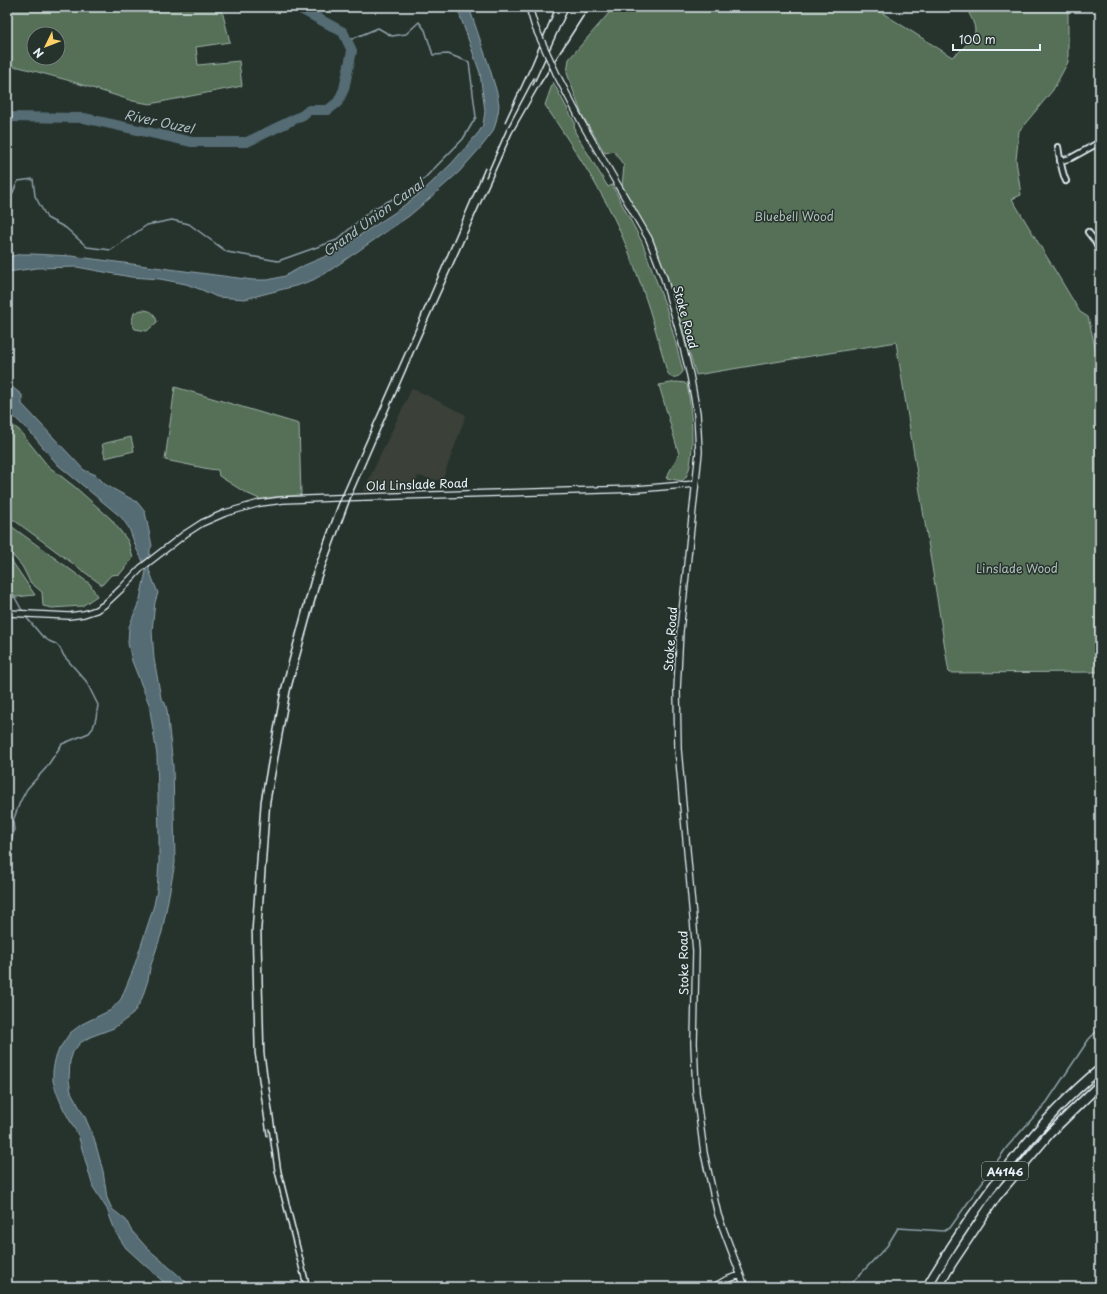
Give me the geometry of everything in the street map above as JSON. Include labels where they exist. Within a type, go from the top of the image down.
[{"type":"highway","name":"A4146","points":[[927,1287],[944,1257],[992,1186],[1041,1125],[1084,1082],[1100,1069]]},
{"type":"highway","name":"A4146","points":[[938,1287],[952,1263],[996,1197],[1050,1132],[1100,1084]]},
{"type":"street","name":"Stoke Road","points":[[529,7],[535,27],[557,75],[583,125],[649,239],[664,278],[690,376],[697,413],[699,452],[680,631],[677,690],[678,749],[696,951],[694,1043],[696,1092],[704,1153],[718,1215],[745,1287]]},
{"type":"street","points":[[1060,161],[1071,158],[1100,142]]},
{"type":"street","points":[[1058,146],[1060,161],[1066,180]]},
{"type":"street","points":[[1088,232],[1095,241],[1100,252]]},
{"type":"street","name":"Old Linslade Road","points":[[7,613],[69,616],[84,614],[96,610],[104,605],[141,568],[202,523],[225,513],[260,503],[283,500],[333,498],[637,489],[696,484]]},
{"type":"street","points":[[714,1287],[726,1280],[740,1275]]},
{"type":"shaded area","points":[[412,388],[466,415],[442,481],[418,476],[415,485],[409,486],[403,491],[363,492]]},
{"type":"green space","points":[[7,7],[221,7],[230,42],[196,47],[198,65],[239,61],[242,86],[150,104],[133,101],[67,80],[19,67],[7,67]]},
{"type":"green space","points":[[611,7],[873,7],[952,57],[969,42],[975,31],[973,22],[966,7],[1068,7],[1068,62],[1053,90],[1019,131],[1016,160],[1021,195],[1012,199],[1080,312],[1088,317],[1100,367],[1100,672],[949,673],[896,342],[696,375],[667,277],[651,238],[622,186],[624,166],[614,151],[605,153],[582,115],[567,73],[569,59],[609,13]]},
{"type":"green space","points":[[553,82],[575,123],[575,132],[608,187],[612,185],[642,242],[666,307],[683,371],[678,376],[671,377],[667,372],[656,330],[642,288],[626,246],[608,206],[586,167],[545,105]]},
{"type":"green space","points":[[141,310],[152,312],[157,322],[147,331],[135,329],[132,323],[134,313]]},
{"type":"green space","points":[[677,382],[685,383],[687,385],[692,436],[690,465],[687,475],[682,481],[666,478],[679,454],[659,385]]},
{"type":"green space","points":[[175,387],[299,424],[301,495],[273,497],[262,500],[246,493],[219,476],[218,470],[165,460]]},
{"type":"green space","points":[[7,421],[19,430],[48,466],[75,487],[111,519],[128,541],[133,558],[120,574],[111,575],[102,585],[7,515]]},
{"type":"green space","points":[[131,437],[134,451],[105,458],[102,444]]},
{"type":"green space","points":[[7,523],[90,584],[97,596],[82,606],[52,608],[43,606],[42,592],[30,582],[22,566],[7,549]]},
{"type":"green space","points":[[7,554],[35,595],[7,598]]},
{"type":"water","points":[[457,7],[469,7],[497,93],[499,105],[498,113],[492,133],[459,172],[409,216],[329,271],[313,280],[299,285],[245,299],[217,297],[186,284],[160,279],[131,277],[77,267],[37,268],[7,272],[7,257],[32,254],[71,256],[253,280],[268,280],[285,276],[305,265],[331,254],[394,213],[423,191],[452,163],[479,132],[483,125],[485,111],[480,73]]},
{"type":"water","points":[[7,383],[22,395],[22,404],[84,470],[96,475],[106,485],[137,502],[145,512],[152,546],[150,549],[149,570],[158,593],[155,602],[152,631],[154,659],[161,698],[165,703],[167,710],[173,766],[175,863],[162,932],[141,1001],[133,1014],[114,1028],[90,1037],[80,1043],[73,1052],[70,1061],[69,1080],[71,1092],[85,1117],[94,1138],[103,1171],[107,1198],[112,1209],[126,1220],[131,1230],[147,1248],[192,1287],[169,1287],[126,1248],[116,1233],[107,1209],[93,1187],[78,1135],[63,1108],[53,1081],[55,1060],[59,1049],[70,1033],[82,1024],[111,1010],[121,999],[133,970],[154,905],[157,890],[159,837],[157,755],[149,704],[132,661],[128,643],[129,627],[140,599],[146,571],[129,528],[121,517],[58,465],[31,433],[7,410]]},
{"type":"waterway","name":"River Ouzel","points":[[7,117],[84,118],[192,142],[247,142],[303,115],[309,110],[328,110],[338,102],[344,89],[352,51],[343,32],[297,7]]},
{"type":"waterway","name":"Grand Union Canal","points":[[7,212],[10,199],[18,181],[33,179],[35,196],[47,218],[66,228],[87,247],[111,250],[147,225],[172,220],[189,224],[227,252],[278,261],[337,240],[371,210],[416,187],[463,139],[476,117],[469,62],[448,54],[433,55],[425,30],[419,22],[406,34],[392,36],[378,28],[347,41]]},
{"type":"waterway","points":[[7,587],[9,587],[23,612]]},
{"type":"waterway","points":[[7,855],[14,831],[13,821],[20,802],[27,789],[46,768],[62,744],[89,733],[93,728],[98,705],[86,681],[64,656],[60,648],[42,636],[26,617]]},
{"type":"waterway","points":[[848,1287],[887,1246],[898,1228],[944,1231],[950,1228],[1007,1147],[1047,1102],[1089,1039],[1100,1028]]},
{"type":"railway","points":[[505,122],[556,7]]},
{"type":"railway","points":[[533,85],[569,7]]},
{"type":"railway","points":[[310,1287],[281,1171],[264,1053],[261,930],[270,802],[290,692],[321,578],[352,494],[414,351],[512,133],[540,84],[589,7]]},
{"type":"railway","points":[[486,177],[506,131],[534,78]]},
{"type":"railway","points":[[267,1136],[255,1053],[252,930],[261,801],[281,690],[312,575],[338,505],[485,168]]},
{"type":"railway","points":[[269,1129],[275,1172],[304,1287]]},
{"type":"park label","name":"Bluebell Wood","points":[[794,216]]},
{"type":"park label","name":"Linslade Wood","points":[[1017,568]]}]
